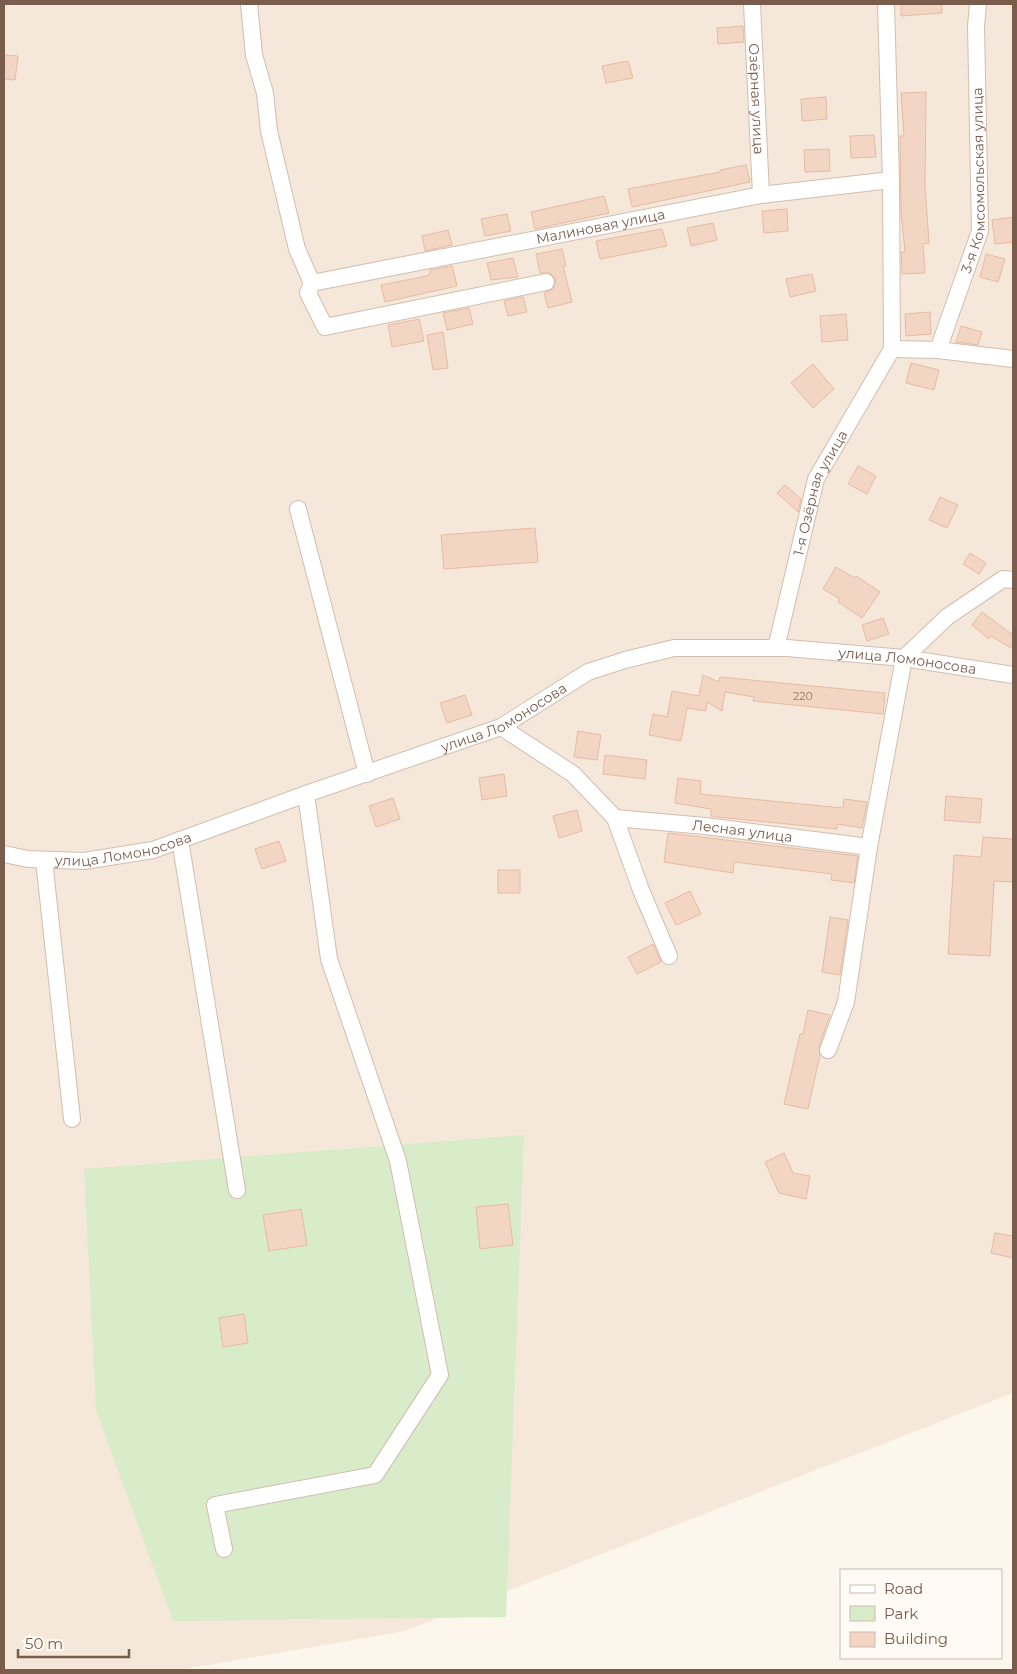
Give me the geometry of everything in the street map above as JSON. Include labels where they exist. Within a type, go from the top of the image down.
[{"type":"street","points":[[249,4],[254,55],[265,93],[269,131],[297,249],[312,283],[308,293],[325,328],[546,282]]},
{"type":"street","name":"Озёрная улица","points":[[752,4],[761,195]]},
{"type":"street","points":[[886,4],[891,180],[892,349],[938,350],[1013,359]]},
{"type":"street","name":"3-я Комсомольская улица","points":[[938,350],[980,231],[976,26],[978,4]]},
{"type":"street","name":"Малиновая улица","points":[[312,283],[761,195],[891,180]]},
{"type":"street","name":"1-я Озёрная улица","points":[[776,648],[816,479],[892,349]]},
{"type":"street","points":[[298,509],[367,774]]},
{"type":"street","points":[[828,1050],[846,1002],[869,847],[904,658],[947,617],[1003,579],[1013,580]]},
{"type":"street","name":"улица Ломоносова","points":[[4,854],[28,859],[84,861],[153,850],[306,794],[501,727],[588,672],[625,660],[674,648],[776,648],[904,658],[1013,675]]},
{"type":"street","points":[[501,727],[573,774],[615,818],[641,890],[669,956]]},
{"type":"street","points":[[224,1549],[215,1505],[374,1475],[440,1375],[398,1161],[329,959],[306,794]]},
{"type":"street","name":"Лесная улица","points":[[615,818],[704,826],[869,847]]},
{"type":"street","points":[[180,840],[237,1190]]},
{"type":"street","points":[[44,860],[72,1119]]},
{"type":"shaded area","points":[[4,4],[1013,4],[1013,1393],[405,1631],[180,1670],[4,1670]]},
{"type":"green space","points":[[524,1135],[506,1617],[173,1621],[96,1410],[84,1169]]},
{"type":"building","points":[[901,4],[942,4],[942,13],[901,16]]},
{"type":"building","points":[[743,26],[744,42],[718,44],[717,28]]},
{"type":"building","points":[[4,55],[18,56],[15,80],[4,79]]},
{"type":"building","points":[[628,61],[633,78],[606,83],[602,66]]},
{"type":"building","points":[[926,92],[925,186],[929,243],[923,244],[925,273],[902,274],[901,252],[905,252],[901,212],[900,136],[904,136],[901,93]]},
{"type":"building","points":[[826,97],[827,119],[802,121],[801,99]]},
{"type":"building","points":[[874,135],[876,157],[851,158],[850,136]]},
{"type":"building","points":[[829,149],[830,171],[805,172],[804,150]]},
{"type":"building","points":[[746,165],[750,182],[632,207],[628,189],[720,172],[720,170]]},
{"type":"building","points":[[604,196],[609,213],[535,229],[531,212]]},
{"type":"building","points":[[787,209],[788,231],[764,233],[762,211]]},
{"type":"building","points":[[507,214],[511,231],[485,236],[481,219]]},
{"type":"building","points":[[1013,217],[1013,242],[995,244],[992,220]]},
{"type":"building","points":[[713,223],[717,240],[691,246],[687,228]]},
{"type":"building","points":[[662,229],[667,246],[600,259],[596,241]]},
{"type":"building","points":[[448,230],[452,245],[425,251],[422,236]]},
{"type":"building","points":[[562,249],[566,266],[563,266],[572,302],[548,308],[544,293],[553,289],[556,280],[550,273],[540,273],[536,254]]},
{"type":"building","points":[[986,254],[1005,259],[998,282],[980,277]]},
{"type":"building","points":[[513,258],[518,277],[491,280],[487,263]]},
{"type":"building","points":[[452,266],[457,286],[385,302],[381,285],[427,276],[430,270]]},
{"type":"building","points":[[812,274],[816,291],[790,297],[786,279]]},
{"type":"building","points":[[523,297],[527,312],[508,316],[504,301]]},
{"type":"building","points":[[469,308],[473,324],[447,330],[443,313]]},
{"type":"building","points":[[930,312],[931,334],[906,336],[905,314]]},
{"type":"building","points":[[846,314],[848,340],[822,342],[820,316]]},
{"type":"building","points":[[419,319],[424,341],[392,347],[388,325]]},
{"type":"building","points":[[961,326],[982,332],[978,345],[956,342]]},
{"type":"building","points":[[443,332],[448,368],[433,370],[427,335]]},
{"type":"building","points":[[911,363],[939,370],[934,390],[906,383]]},
{"type":"building","points":[[813,364],[834,389],[813,408],[791,383]]},
{"type":"building","points":[[858,466],[876,476],[867,494],[848,484]]},
{"type":"building","points":[[785,485],[801,499],[798,512],[777,493]]},
{"type":"building","points":[[940,497],[958,505],[947,528],[929,520]]},
{"type":"building","points":[[535,528],[538,562],[444,569],[441,535]]},
{"type":"building","points":[[970,553],[986,563],[979,574],[963,564]]},
{"type":"building","points":[[836,567],[855,578],[856,576],[880,592],[862,618],[838,602],[840,599],[823,589]]},
{"type":"building","points":[[982,612],[1013,635],[1013,649],[991,636],[989,639],[972,625]]},
{"type":"building","points":[[883,618],[889,634],[867,641],[862,625]]},
{"type":"building","points":[[703,675],[719,682],[720,677],[885,693],[883,714],[753,701],[754,697],[725,692],[722,711],[707,702],[706,711],[687,708],[681,741],[649,735],[653,714],[667,717],[672,691],[699,696]]},
{"type":"building","points":[[465,695],[472,715],[447,723],[440,703]]},
{"type":"building","points":[[578,731],[601,735],[597,760],[574,757]]},
{"type":"building","points":[[605,755],[647,760],[645,779],[603,774]]},
{"type":"building","points":[[504,774],[507,796],[482,800],[479,778]]},
{"type":"building","points":[[678,778],[701,781],[700,794],[843,808],[844,799],[867,802],[862,828],[837,824],[837,829],[711,816],[711,809],[675,803]]},
{"type":"building","points":[[946,796],[982,799],[980,823],[944,820]]},
{"type":"building","points":[[393,798],[400,819],[376,827],[369,806]]},
{"type":"building","points":[[577,810],[582,831],[559,838],[553,816]]},
{"type":"building","points":[[668,833],[858,856],[854,883],[831,880],[832,874],[734,862],[733,873],[664,862]]},
{"type":"building","points":[[983,837],[1013,839],[1013,882],[994,881],[990,956],[948,954],[954,855],[981,857]]},
{"type":"building","points":[[279,841],[286,861],[262,869],[255,849]]},
{"type":"building","points":[[498,870],[520,870],[520,893],[498,893]]},
{"type":"building","points":[[690,891],[701,914],[676,925],[665,903]]},
{"type":"building","points":[[830,917],[848,920],[840,975],[822,972]]},
{"type":"building","points":[[653,944],[661,962],[637,974],[628,957]]},
{"type":"building","points":[[808,1010],[830,1015],[819,1046],[820,1055],[808,1109],[784,1104],[800,1034],[803,1034]]},
{"type":"building","points":[[784,1153],[793,1173],[810,1176],[806,1199],[779,1193],[765,1162]]},
{"type":"building","points":[[508,1204],[513,1245],[480,1249],[476,1207]]},
{"type":"building","points":[[301,1209],[307,1245],[269,1251],[263,1215]]},
{"type":"building","points":[[995,1233],[1013,1236],[1013,1258],[991,1253]]},
{"type":"building","points":[[244,1314],[248,1343],[223,1347],[219,1318]]}]
